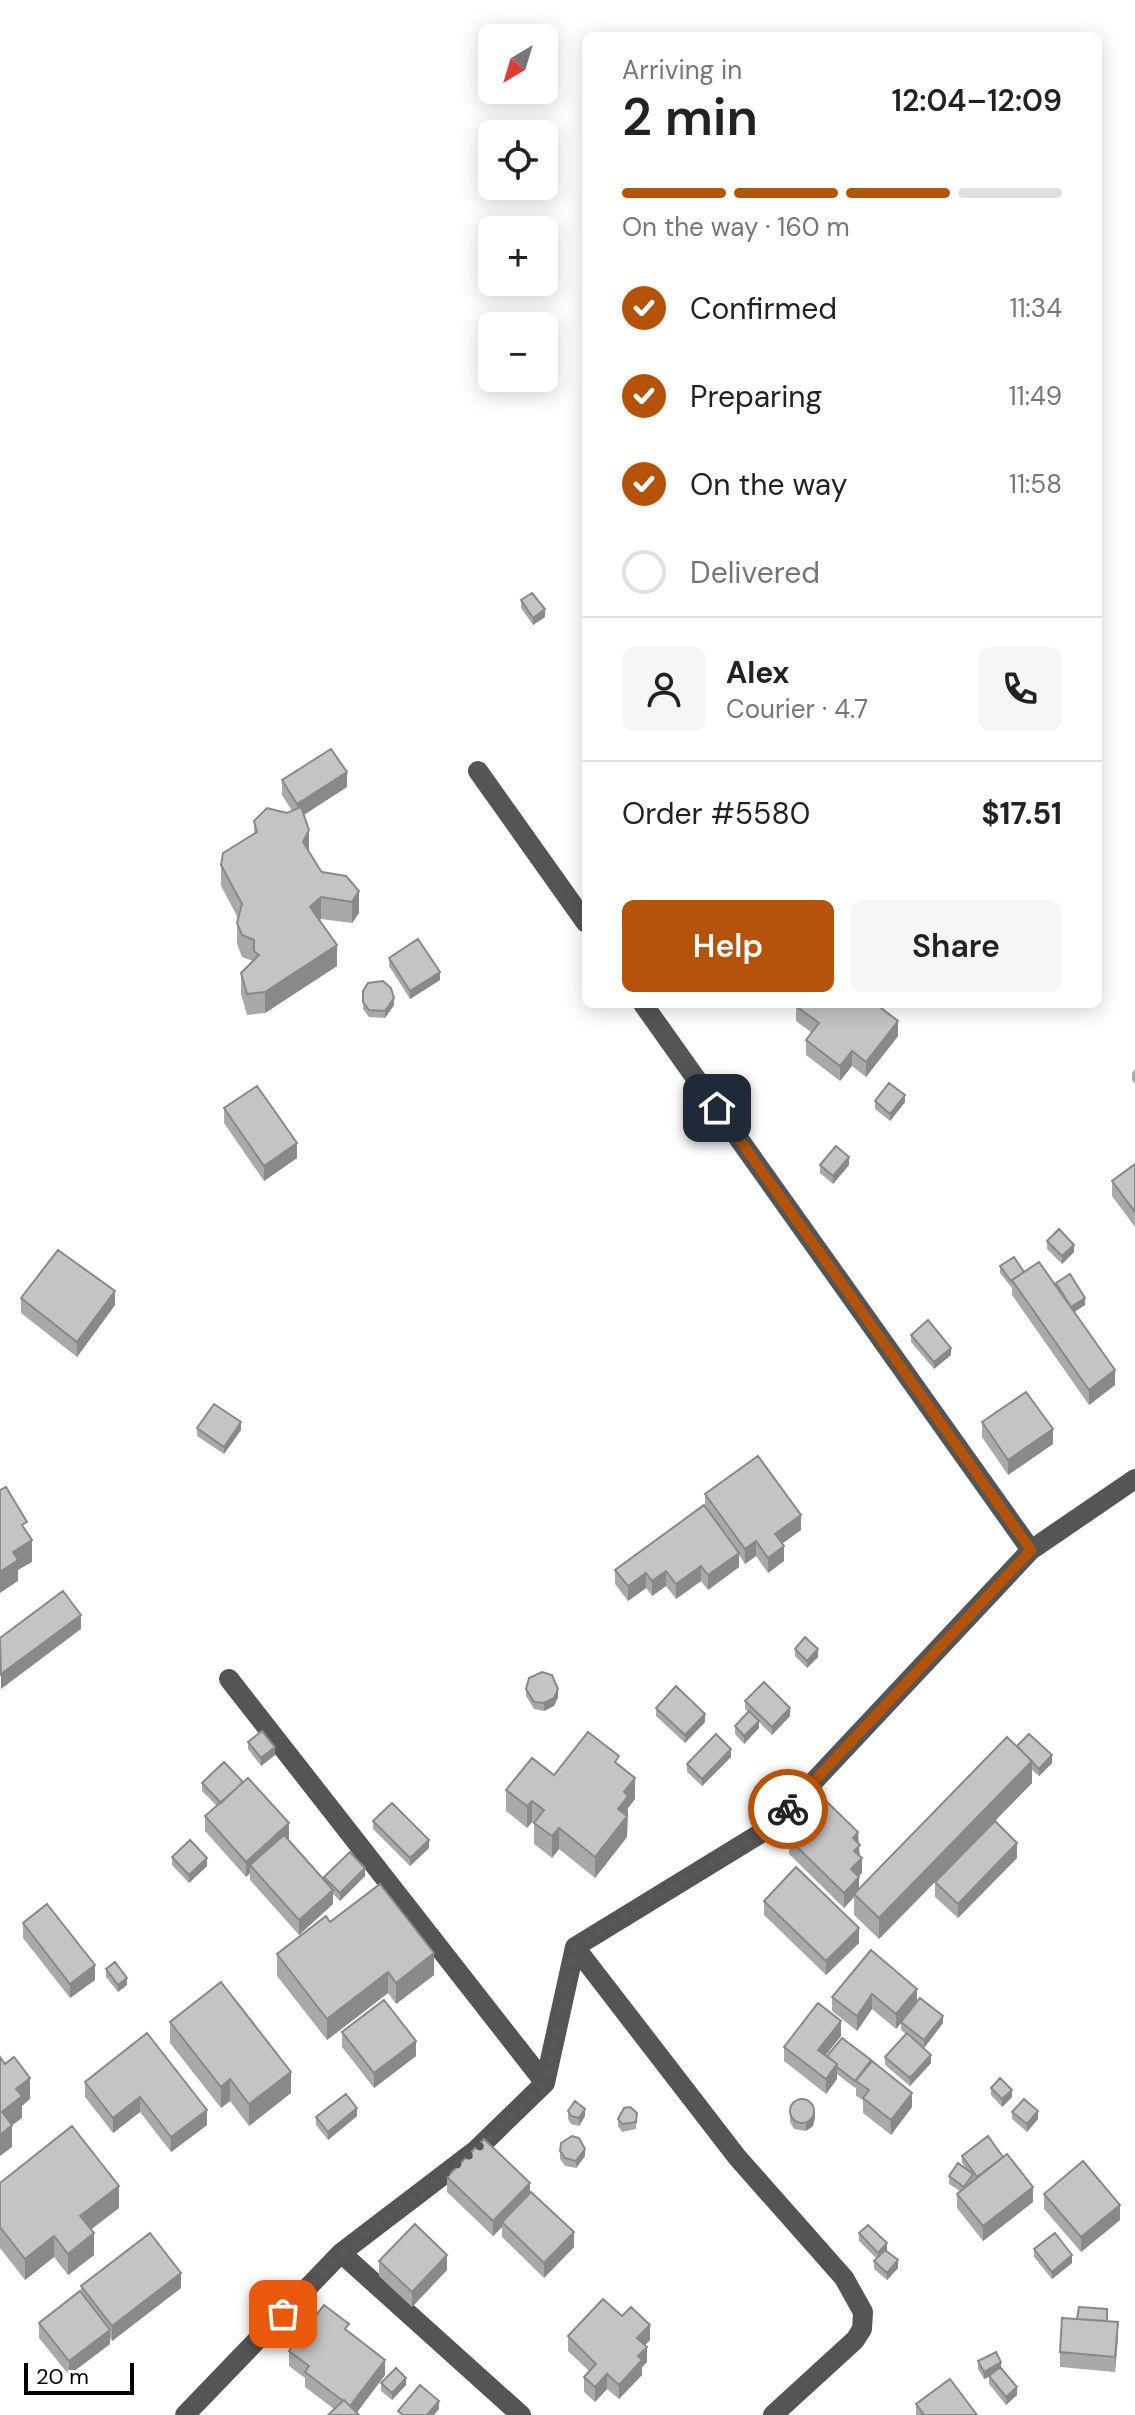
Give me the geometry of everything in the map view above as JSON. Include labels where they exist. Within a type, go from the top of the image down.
[{"type":"street","points":[[478,771],[582,917]]},
{"type":"street","points":[[646,1008],[1031,1550]]},
{"type":"street","points":[[185,2415],[341,2253],[476,2150],[545,2083],[575,1947],[771,1827],[1031,1550],[1135,1479]]},
{"type":"street","points":[[229,1679],[545,2083]]},
{"type":"street","points":[[575,1947],[737,2157],[844,2278],[863,2312],[862,2329],[855,2340],[773,2415]]},
{"type":"street","points":[[341,2253],[521,2415]]},
{"type":"building","points":[[532,593],[545,609],[533,618],[521,600]]},
{"type":"building","points":[[331,749],[347,772],[297,804],[282,780]]},
{"type":"building","points":[[301,807],[309,830],[303,842],[319,868],[322,872],[346,876],[359,891],[352,902],[321,897],[310,907],[337,945],[265,992],[247,994],[241,973],[259,955],[254,951],[254,940],[242,935],[237,923],[242,904],[221,865],[223,853],[257,832],[254,821],[267,808],[287,813]]},
{"type":"building","points":[[418,939],[440,972],[410,991],[389,958]]},
{"type":"building","points":[[383,981],[391,988],[394,998],[385,1011],[369,1010],[363,1002],[363,991],[368,983]]},
{"type":"building","points":[[799,1008],[881,1008],[898,1021],[866,1062],[852,1051],[840,1066],[806,1040],[819,1023]]},
{"type":"building","points":[[889,1083],[905,1095],[890,1114],[875,1101]]},
{"type":"building","points":[[257,1086],[297,1143],[264,1166],[224,1108]]},
{"type":"building","points":[[836,1146],[849,1157],[833,1176],[820,1165]]},
{"type":"building","points":[[1135,1164],[1135,1212],[1112,1181]]},
{"type":"building","points":[[1059,1229],[1074,1245],[1062,1256],[1047,1241]]},
{"type":"building","points":[[58,1250],[115,1291],[77,1342],[21,1298]]},
{"type":"building","points":[[1014,1257],[1024,1272],[1011,1281],[1000,1266]]},
{"type":"building","points":[[1039,1262],[1115,1370],[1089,1390],[1012,1280]]},
{"type":"building","points":[[1070,1274],[1085,1298],[1071,1307],[1056,1283]]},
{"type":"building","points":[[928,1320],[951,1348],[934,1362],[911,1335]]},
{"type":"building","points":[[1026,1392],[1053,1429],[1008,1460],[982,1422]]},
{"type":"building","points":[[214,1404],[241,1422],[224,1447],[197,1428]]},
{"type":"building","points":[[758,1456],[801,1515],[775,1534],[784,1546],[768,1558],[756,1541],[745,1549],[705,1494]]},
{"type":"building","points":[[6,1487],[27,1522],[22,1525],[32,1540],[13,1552],[18,1560],[0,1572],[0,1490]]},
{"type":"building","points":[[704,1505],[739,1553],[708,1575],[701,1566],[676,1584],[666,1571],[652,1581],[646,1573],[628,1586],[615,1570]]},
{"type":"building","points":[[63,1591],[81,1615],[1,1674],[0,1638]]},
{"type":"building","points":[[805,1637],[818,1649],[807,1661],[795,1649]]},
{"type":"building","points":[[542,1672],[552,1675],[558,1689],[554,1698],[544,1703],[534,1702],[526,1689],[529,1678]]},
{"type":"building","points":[[764,1682],[790,1708],[772,1727],[745,1701]]},
{"type":"building","points":[[676,1686],[705,1714],[685,1735],[656,1708]]},
{"type":"building","points":[[749,1711],[759,1721],[744,1736],[735,1726]]},
{"type":"building","points":[[262,1731],[275,1747],[261,1758],[248,1742]]},
{"type":"building","points":[[588,1732],[619,1756],[615,1762],[635,1778],[624,1792],[628,1796],[618,1809],[627,1816],[595,1857],[559,1828],[552,1836],[534,1823],[544,1810],[532,1801],[527,1806],[506,1790],[532,1758],[554,1775]]},
{"type":"building","points":[[716,1734],[731,1749],[702,1779],[687,1764]]},
{"type":"building","points":[[1029,1734],[1052,1755],[1039,1769],[1017,1746]]},
{"type":"building","points":[[1007,1737],[1032,1761],[879,1918],[854,1894]]},
{"type":"building","points":[[224,1762],[243,1782],[221,1803],[202,1783]]},
{"type":"building","points":[[248,1778],[289,1823],[246,1862],[205,1816]]},
{"type":"building","points":[[826,1801],[858,1832],[853,1838],[860,1845],[854,1851],[862,1858],[851,1869],[859,1877],[844,1893],[789,1839]]},
{"type":"building","points":[[392,1803],[429,1840],[410,1858],[373,1821]]},
{"type":"building","points":[[995,1821],[1017,1843],[958,1904],[935,1882]]},
{"type":"building","points":[[284,1835],[333,1890],[299,1920],[250,1865]]},
{"type":"building","points":[[190,1840],[207,1858],[189,1875],[172,1857]]},
{"type":"building","points":[[350,1852],[365,1868],[340,1893],[324,1877]]},
{"type":"building","points":[[796,1867],[859,1928],[826,1961],[764,1901]]},
{"type":"building","points":[[380,1884],[434,1953],[396,1983],[388,1972],[327,2019],[277,1954],[326,1916],[330,1922]]},
{"type":"building","points":[[47,1904],[95,1965],[70,1984],[23,1923]]},
{"type":"building","points":[[871,1950],[917,1989],[896,2014],[872,1994],[857,2016],[832,1997]]},
{"type":"building","points":[[115,1962],[127,1978],[118,1985],[106,1969]]},
{"type":"building","points":[[221,1982],[291,2072],[249,2104],[230,2079],[221,2087],[170,2022]]},
{"type":"building","points":[[920,1998],[943,2016],[924,2040],[901,2022]]},
{"type":"building","points":[[384,2000],[416,2041],[374,2073],[342,2032]]},
{"type":"building","points":[[818,2003],[841,2021],[818,2050],[837,2064],[826,2079],[784,2047]]},
{"type":"building","points":[[147,2033],[207,2110],[171,2137],[140,2097],[113,2118],[85,2082]]},
{"type":"building","points":[[907,2033],[931,2055],[910,2078],[885,2057]]},
{"type":"building","points":[[842,2038],[871,2060],[855,2081],[827,2056]]},
{"type":"building","points":[[0,2057],[5,2064],[14,2057],[30,2078],[16,2089],[22,2096],[2,2112],[12,2125],[0,2135]]},
{"type":"building","points":[[872,2061],[912,2093],[891,2120],[863,2098],[869,2090],[856,2081]]},
{"type":"building","points":[[1000,2078],[1012,2090],[1002,2099],[991,2088]]},
{"type":"building","points":[[346,2094],[357,2108],[328,2132],[316,2117]]},
{"type":"building","points":[[797,2099],[807,2099],[814,2106],[814,2116],[807,2123],[797,2123],[790,2116],[790,2106]]},
{"type":"building","points":[[1024,2099],[1038,2111],[1027,2124],[1012,2112]]},
{"type":"building","points":[[575,2101],[585,2109],[579,2118],[571,2116],[568,2111]]},
{"type":"building","points":[[630,2107],[637,2113],[636,2122],[622,2124],[618,2119],[624,2108]]},
{"type":"building","points":[[72,2126],[119,2186],[80,2216],[94,2233],[68,2254],[54,2236],[25,2259],[0,2227],[0,2183]]},
{"type":"building","points":[[572,2136],[579,2138],[585,2149],[576,2161],[565,2158],[560,2151],[561,2143]]},
{"type":"building","points":[[988,2136],[1003,2157],[977,2177],[962,2156]]},
{"type":"building","points":[[484,2139],[530,2183],[493,2221],[447,2177]]},
{"type":"building","points":[[1007,2154],[1033,2187],[983,2226],[957,2194]]},
{"type":"building","points":[[1083,2161],[1120,2205],[1081,2237],[1044,2194]]},
{"type":"building","points":[[958,2163],[973,2174],[964,2187],[949,2176]]},
{"type":"building","points":[[531,2192],[574,2232],[544,2263],[502,2222]]},
{"type":"building","points":[[415,2224],[447,2255],[412,2292],[379,2261]]},
{"type":"building","points":[[868,2225],[887,2243],[878,2253],[859,2233]]},
{"type":"building","points":[[150,2233],[181,2273],[112,2326],[81,2286]]},
{"type":"building","points":[[1055,2233],[1072,2255],[1052,2272],[1034,2249]]},
{"type":"building","points":[[885,2250],[898,2260],[887,2273],[874,2261]]},
{"type":"building","points":[[80,2291],[110,2330],[69,2361],[39,2323]]},
{"type":"building","points":[[603,2299],[622,2316],[631,2307],[650,2325],[637,2338],[647,2347],[638,2356],[642,2360],[619,2385],[607,2374],[595,2387],[584,2377],[596,2364],[568,2336]]},
{"type":"building","points":[[324,2305],[349,2324],[345,2329],[385,2360],[350,2406],[305,2372],[309,2366],[289,2351]]},
{"type":"building","points":[[1079,2307],[1107,2309],[1107,2321],[1077,2319]]},
{"type":"building","points":[[1062,2318],[1118,2322],[1115,2357],[1060,2352]]},
{"type":"building","points":[[996,2352],[1001,2362],[984,2372],[978,2361]]},
{"type":"building","points":[[1000,2367],[1017,2387],[1006,2397],[989,2376]]},
{"type":"building","points":[[396,2368],[406,2378],[392,2393],[381,2383]]},
{"type":"building","points":[[950,2379],[977,2415],[921,2415],[923,2413],[916,2404]]},
{"type":"building","points":[[420,2385],[439,2401],[427,2415],[403,2415],[398,2411]]},
{"type":"building","points":[[344,2400],[359,2415],[328,2415]]},
{"type":"way so far","points":[[283,2314],[341,2253],[476,2150],[545,2083],[575,1947],[771,1827],[788,1809]]},
{"type":"route","points":[[717,1108],[1031,1550],[788,1809]]}]
